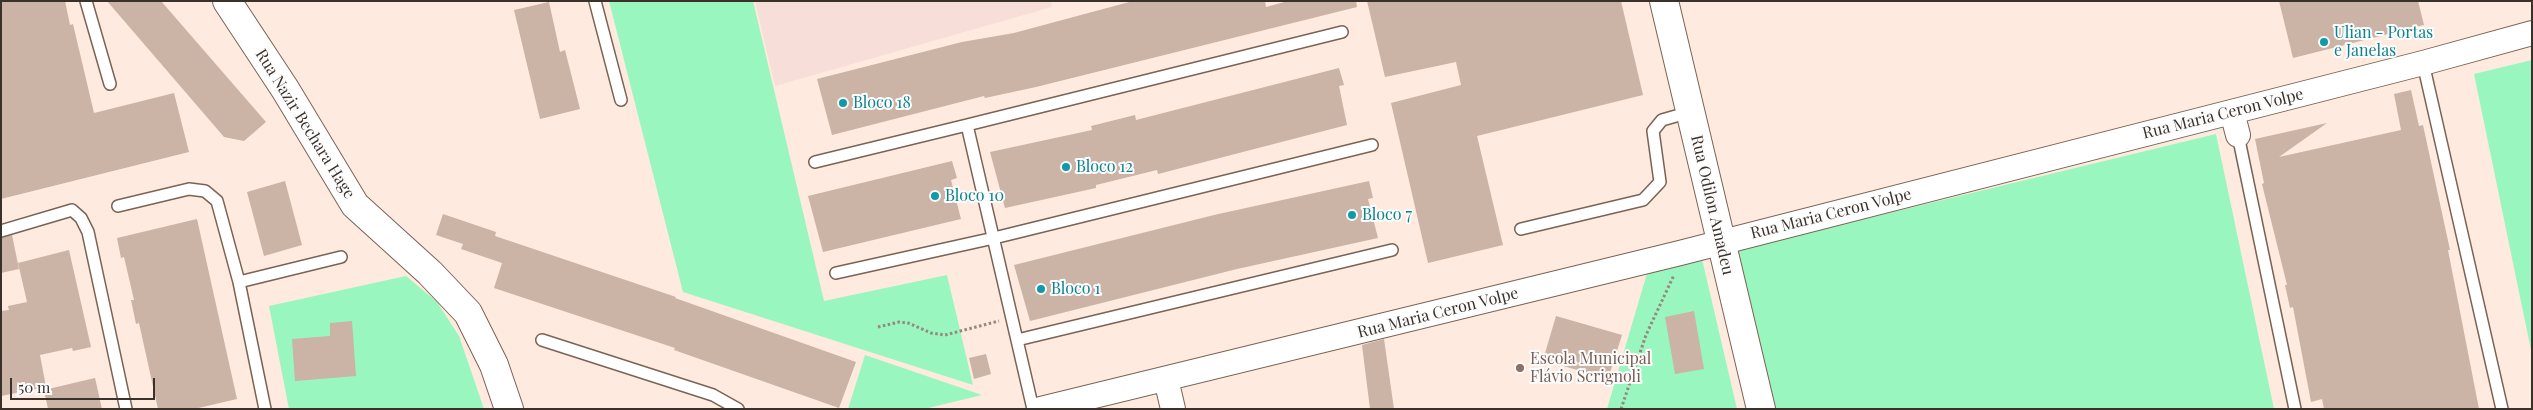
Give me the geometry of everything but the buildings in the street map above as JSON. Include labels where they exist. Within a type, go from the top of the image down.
[{"type":"street","name":"Rua Nazir Bechara Hage","points":[[228,1],[285,89],[355,205],[430,272],[468,313],[494,365],[509,409]]},
{"type":"street","name":"Rua Odilon Amadeu","points":[[1664,1],[1762,409]]},
{"type":"street","name":"Rua Maria Ceron Volpe","points":[[1041,409],[1680,253],[2423,63],[2532,33]]},
{"type":"street","points":[[2232,112],[2238,135]]},
{"type":"street","points":[[1166,379],[1173,409]]},
{"type":"lane","points":[[86,1],[110,84]]},
{"type":"lane","points":[[595,1],[621,100]]},
{"type":"lane","points":[[815,162],[1342,32]]},
{"type":"lane","points":[[2423,63],[2502,409]]},
{"type":"lane","points":[[1522,230],[1643,200],[1660,182],[1653,131],[1662,120],[1690,112]]},
{"type":"lane","points":[[967,125],[1033,409]]},
{"type":"lane","points":[[2238,135],[2295,409]]},
{"type":"lane","points":[[836,273],[994,238],[1372,145]]},
{"type":"lane","points":[[118,206],[189,189],[205,191],[217,201],[239,282],[264,409]]},
{"type":"lane","points":[[1,231],[72,210],[81,218],[88,232],[126,409]]},
{"type":"lane","points":[[1017,340],[1392,250]]},
{"type":"lane","points":[[239,282],[341,258]]},
{"type":"lane","points":[[542,340],[713,395],[738,409]]},
{"type":"path","points":[[1621,409],[1646,335],[1676,271],[1680,253]]},
{"type":"path","points":[[878,327],[899,322],[908,323],[931,333],[945,335],[1012,318]]},
{"type":"shaded area","points":[[755,1],[1051,1],[1052,7],[775,86]]},
{"type":"green space","points":[[609,1],[753,1],[824,301],[947,275],[973,385],[683,292]]},
{"type":"green space","points":[[2532,60],[2532,355],[2474,74]]},
{"type":"green space","points":[[2216,134],[2274,409],[1776,409],[1736,250]]},
{"type":"green space","points":[[1702,259],[1737,409],[1607,409],[1648,270]]},
{"type":"green space","points":[[406,276],[437,302],[459,336],[484,409],[289,409],[269,306]]},
{"type":"green space","points":[[865,355],[982,395],[924,409],[848,409]]},
{"type":"place","name":"Ulian - Portas e Janelas","points":[[2324,42]]},
{"type":"place","name":"Bloco 18","points":[[843,103]]},
{"type":"place","name":"Bloco 12","points":[[1066,167]]},
{"type":"place","name":"Bloco 10","points":[[935,196]]},
{"type":"place","name":"Bloco 7","points":[[1352,215]]},
{"type":"place","name":"Bloco 1","points":[[1041,289]]},
{"type":"place","name":"Escola Municipal Flávio Scrignoli","points":[[1520,368]]}]
